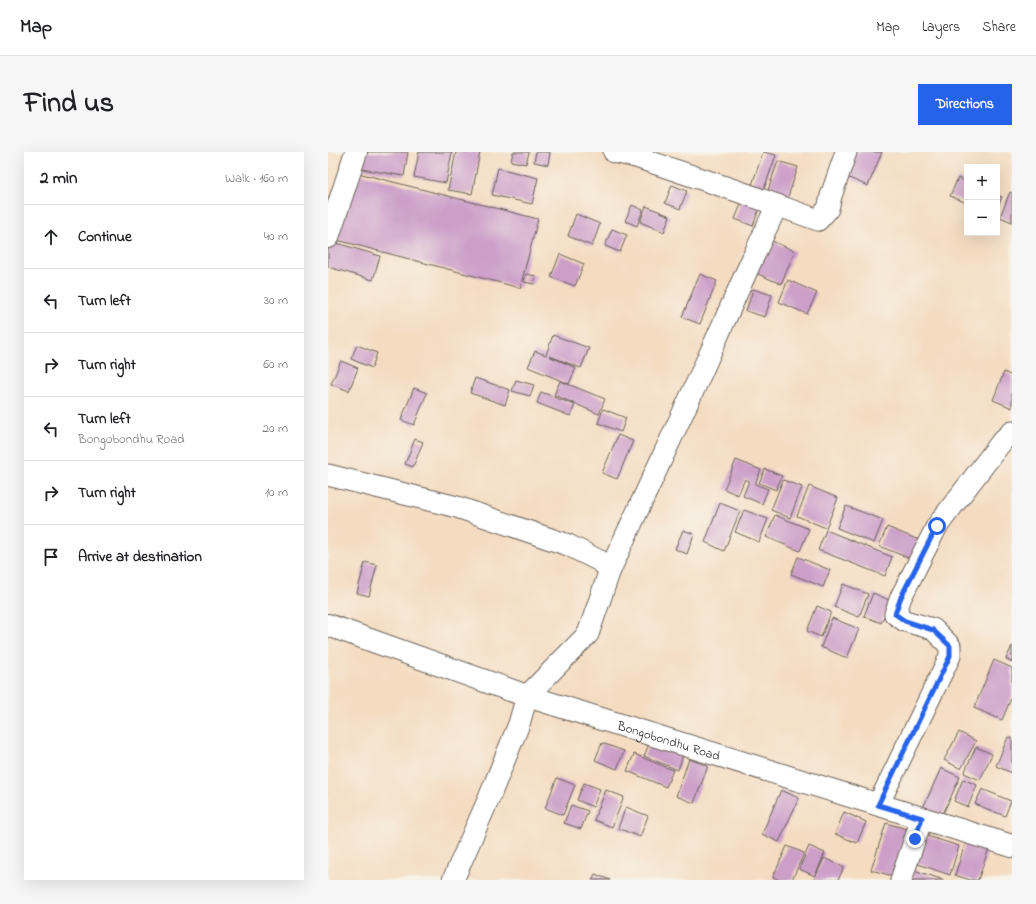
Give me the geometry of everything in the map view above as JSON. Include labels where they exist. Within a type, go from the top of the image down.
[{"type":"street","points":[[328,237],[356,152]]},
{"type":"street","points":[[614,152],[636,157],[818,220],[828,209],[846,152]]},
{"type":"street","points":[[453,880],[489,798],[519,724],[527,696],[588,634],[610,570],[691,396],[777,205]]},
{"type":"street","points":[[878,805],[950,656],[950,646],[933,630],[905,621],[895,614],[901,597],[937,526],[1003,440],[1012,432]]},
{"type":"street","points":[[328,475],[457,507],[568,545],[600,560],[610,570]]},
{"type":"street","name":"Bongobondhu Road","points":[[328,625],[527,696],[1012,846]]},
{"type":"street","points":[[901,880],[922,818]]},
{"type":"building","points":[[365,152],[408,152],[404,176],[362,169]]},
{"type":"building","points":[[419,152],[452,152],[446,183],[414,177]]},
{"type":"building","points":[[456,152],[480,152],[472,194],[448,190]]},
{"type":"building","points":[[513,152],[529,152],[526,164],[511,161]]},
{"type":"building","points":[[536,152],[550,152],[548,165],[534,162]]},
{"type":"building","points":[[763,152],[776,155],[762,195],[750,191]]},
{"type":"building","points":[[850,152],[882,152],[868,186],[840,174]]},
{"type":"building","points":[[778,161],[798,167],[785,206],[765,199]]},
{"type":"building","points":[[498,168],[538,178],[532,204],[492,195]]},
{"type":"building","points":[[354,172],[538,219],[520,288],[337,240]]},
{"type":"building","points":[[958,178],[964,181],[964,202],[950,196]]},
{"type":"building","points":[[672,185],[687,191],[680,209],[665,203]]},
{"type":"building","points":[[1010,192],[1012,193],[1012,222],[1000,217]]},
{"type":"building","points":[[744,197],[761,203],[753,226],[735,219]]},
{"type":"building","points":[[632,205],[643,210],[637,226],[625,221]]},
{"type":"building","points":[[646,206],[670,216],[664,232],[640,222]]},
{"type":"building","points":[[576,214],[600,224],[592,246],[568,236]]},
{"type":"building","points":[[612,229],[627,235],[620,252],[605,246]]},
{"type":"building","points":[[765,238],[795,251],[781,284],[751,271]]},
{"type":"building","points":[[330,241],[380,256],[373,280],[328,267],[328,249]]},
{"type":"building","points":[[560,254],[584,264],[575,286],[551,277]]},
{"type":"building","points":[[526,274],[536,276],[534,284],[524,282]]},
{"type":"building","points":[[700,274],[717,281],[700,324],[682,317]]},
{"type":"building","points":[[788,280],[817,293],[807,314],[779,302]]},
{"type":"building","points":[[753,289],[772,295],[765,317],[746,311]]},
{"type":"building","points":[[553,335],[589,348],[581,368],[549,356],[576,368],[569,384],[528,367],[535,351],[546,355]]},
{"type":"building","points":[[357,345],[377,353],[372,368],[351,359]]},
{"type":"building","points":[[341,361],[358,368],[349,391],[331,384]]},
{"type":"building","points":[[1004,372],[1012,376],[1012,408],[993,400]]},
{"type":"building","points":[[475,378],[510,390],[505,405],[470,393]]},
{"type":"building","points":[[516,380],[534,385],[530,396],[512,391]]},
{"type":"building","points":[[560,381],[605,399],[599,414],[554,395]]},
{"type":"building","points":[[414,388],[427,393],[414,425],[401,420]]},
{"type":"building","points":[[541,392],[575,405],[570,416],[537,403]]},
{"type":"building","points":[[603,409],[626,418],[621,432],[598,423]]},
{"type":"building","points":[[618,435],[633,441],[617,479],[602,473]]},
{"type":"building","points":[[415,439],[423,442],[413,467],[405,464]]},
{"type":"building","points":[[736,460],[761,470],[755,484],[768,489],[762,504],[743,496],[749,481],[745,479],[738,495],[724,489]]},
{"type":"building","points":[[765,469],[782,476],[776,490],[759,483]]},
{"type":"building","points":[[783,480],[802,487],[790,518],[771,510]]},
{"type":"building","points":[[809,486],[838,498],[826,528],[797,516]]},
{"type":"building","points":[[720,503],[740,511],[724,551],[705,542]]},
{"type":"building","points":[[846,506],[883,520],[874,543],[837,528]]},
{"type":"building","points":[[744,510],[768,519],[759,542],[735,532]]},
{"type":"building","points":[[775,515],[809,529],[800,551],[766,537]]},
{"type":"building","points":[[887,527],[919,540],[911,559],[879,546]]},
{"type":"building","points":[[683,530],[694,534],[687,554],[675,549]]},
{"type":"building","points":[[826,530],[892,557],[885,576],[818,550]]},
{"type":"building","points":[[798,557],[830,570],[823,587],[791,574]]},
{"type":"building","points":[[365,562],[377,565],[369,596],[357,593]]},
{"type":"building","points":[[843,584],[868,594],[859,617],[834,607]]},
{"type":"building","points":[[873,593],[891,601],[881,623],[864,616]]},
{"type":"building","points":[[817,606],[831,612],[821,637],[807,631]]},
{"type":"building","points":[[832,618],[859,629],[847,658],[821,647]]},
{"type":"building","points":[[1012,646],[1012,662],[1006,659]]},
{"type":"building","points":[[994,660],[1012,668],[1012,696],[1002,720],[974,708]]},
{"type":"building","points":[[959,732],[976,741],[961,769],[944,760]]},
{"type":"building","points":[[1008,737],[1012,738],[1012,773],[996,766]]},
{"type":"building","points":[[650,742],[683,755],[678,770],[644,756]]},
{"type":"building","points":[[602,743],[624,751],[617,769],[595,760]]},
{"type":"building","points":[[976,747],[992,754],[980,780],[964,773]]},
{"type":"building","points":[[634,754],[673,770],[666,787],[627,771]]},
{"type":"building","points":[[689,759],[708,766],[694,803],[676,796]]},
{"type":"building","points":[[941,768],[960,777],[942,816],[923,808]]},
{"type":"building","points":[[557,778],[575,785],[563,815],[545,808]]},
{"type":"building","points":[[963,779],[977,785],[968,807],[954,801]]},
{"type":"building","points":[[584,783],[600,789],[593,807],[577,800]]},
{"type":"building","points":[[982,789],[1011,801],[1005,816],[975,804]]},
{"type":"building","points":[[606,790],[624,797],[612,827],[594,820]]},
{"type":"building","points":[[781,790],[799,798],[779,842],[762,834]]},
{"type":"building","points":[[571,805],[588,811],[581,829],[564,823]]},
{"type":"building","points":[[626,807],[648,816],[640,837],[618,828]]},
{"type":"building","points":[[844,812],[866,822],[857,843],[835,834]]},
{"type":"building","points":[[886,823],[907,829],[893,876],[871,870]]},
{"type":"building","points":[[924,835],[959,846],[950,875],[915,863]]},
{"type":"building","points":[[966,841],[989,848],[978,880],[970,880],[955,875]]},
{"type":"building","points":[[787,846],[804,853],[792,880],[779,880],[773,877]]},
{"type":"building","points":[[809,846],[825,853],[815,876],[799,869]]},
{"type":"building","points":[[824,858],[844,867],[838,880],[814,880]]},
{"type":"building","points":[[914,870],[944,880],[910,880]]},
{"type":"building","points":[[595,874],[610,880],[592,880]]},
{"type":"route","points":[[915,839],[922,818],[878,805],[950,656],[950,646],[933,630],[905,621],[895,614],[901,597],[937,526]]}]
